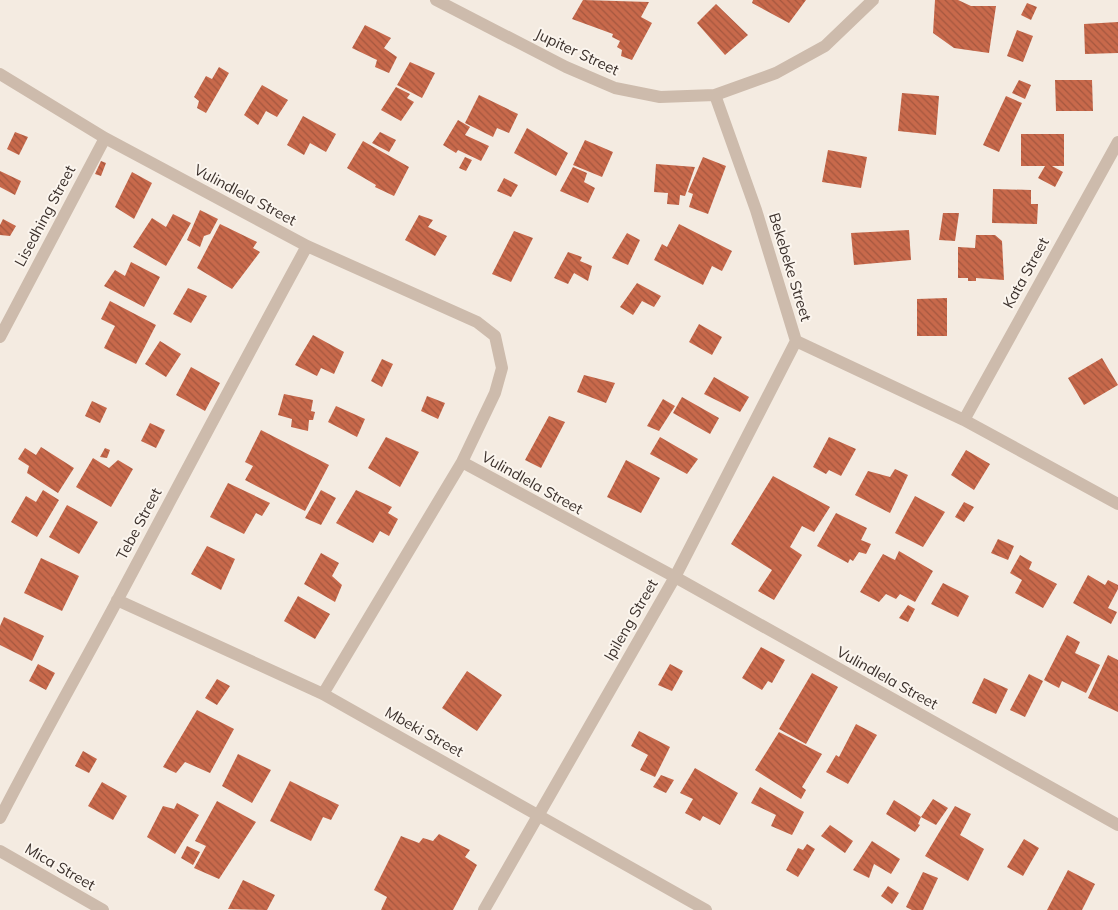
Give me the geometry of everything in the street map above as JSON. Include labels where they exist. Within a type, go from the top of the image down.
[{"type":"street","name":"Jupiter Street","points":[[436,0],[566,67],[614,88],[660,97],[715,95]]},
{"type":"street","points":[[715,95],[776,73],[825,46],[873,0]]},
{"type":"street","name":"Vulindlela Street","points":[[0,74],[105,138],[307,246],[477,322],[495,336],[502,368],[500,376],[495,393],[462,462],[675,577],[1118,825]]},
{"type":"street","name":"Bekebeke Street","points":[[715,95],[756,210],[796,341],[964,420],[1118,504]]},
{"type":"street","name":"Lisedhing Street","points":[[0,337],[105,138]]},
{"type":"street","name":"Kata Street","points":[[964,420],[1117,146]]},
{"type":"street","name":"Tebe Street","points":[[0,818],[46,727],[118,600],[210,423],[307,246]]},
{"type":"street","name":"Ipileng Street","points":[[484,910],[675,577],[796,341]]},
{"type":"street","points":[[323,694],[462,462]]},
{"type":"street","name":"Mbeki Street","points":[[118,600],[323,694],[706,910]]},
{"type":"street","name":"Mica Street","points":[[0,852],[103,910]]},
{"type":"building","points":[[583,0],[649,2],[641,17],[652,23],[632,60],[621,56],[622,50],[617,47],[620,41],[612,37],[613,34],[572,19]]},
{"type":"building","points":[[753,0],[806,0],[789,23],[752,3]]},
{"type":"building","points":[[935,0],[958,0],[971,6],[996,6],[989,53],[954,48],[933,33]]},
{"type":"building","points":[[1027,3],[1037,7],[1031,20],[1021,15]]},
{"type":"building","points":[[716,4],[748,35],[725,55],[697,23]]},
{"type":"building","points":[[1118,22],[1118,53],[1085,54],[1084,24]]},
{"type":"building","points":[[365,25],[391,38],[384,48],[397,57],[389,73],[375,67],[377,60],[352,48]]},
{"type":"building","points":[[1017,30],[1033,36],[1023,62],[1007,56]]},
{"type":"building","points":[[410,62],[435,73],[422,98],[397,85]]},
{"type":"building","points":[[219,67],[229,73],[206,113],[197,108],[199,101],[194,97],[206,76],[212,79]]},
{"type":"building","points":[[1019,80],[1031,85],[1025,99],[1012,93]]},
{"type":"building","points":[[1055,80],[1092,80],[1093,111],[1056,111]]},
{"type":"building","points":[[262,85],[288,100],[277,117],[266,111],[258,125],[244,115]]},
{"type":"building","points":[[396,87],[410,94],[407,98],[414,102],[401,121],[381,110]]},
{"type":"building","points":[[902,93],[939,96],[936,135],[898,131]]},
{"type":"building","points":[[479,95],[518,114],[509,133],[497,128],[493,137],[465,123]]},
{"type":"building","points":[[1006,96],[1022,103],[999,152],[983,145]]},
{"type":"building","points":[[303,116],[336,134],[326,152],[310,143],[304,155],[287,145]]},
{"type":"building","points":[[458,120],[470,127],[465,135],[489,146],[481,161],[458,150],[456,153],[443,145]]},
{"type":"building","points":[[527,128],[568,153],[556,176],[514,153]]},
{"type":"building","points":[[15,132],[28,137],[19,155],[7,149]]},
{"type":"building","points":[[380,132],[396,140],[389,152],[372,143]]},
{"type":"building","points":[[1021,134],[1064,134],[1064,166],[1052,166],[1063,172],[1055,187],[1038,178],[1045,166],[1021,166]]},
{"type":"building","points":[[585,140],[613,152],[602,177],[573,165]]},
{"type":"building","points":[[363,141],[409,167],[394,196],[375,187],[376,185],[347,168]]},
{"type":"building","points":[[828,150],[867,157],[861,188],[822,182]]},
{"type":"building","points":[[465,157],[472,160],[466,171],[459,168]]},
{"type":"building","points":[[703,157],[726,166],[708,214],[689,207],[693,194],[688,192]]},
{"type":"building","points":[[101,161],[106,163],[101,176],[95,174]]},
{"type":"building","points":[[656,164],[695,167],[685,196],[680,195],[679,205],[667,204],[668,193],[654,192]]},
{"type":"building","points":[[573,167],[587,173],[584,182],[595,188],[588,203],[560,191]]},
{"type":"building","points":[[0,171],[21,181],[15,195],[0,187]]},
{"type":"building","points":[[132,172],[152,183],[134,219],[115,207]]},
{"type":"building","points":[[504,178],[518,185],[511,197],[497,191]]},
{"type":"building","points":[[993,189],[1031,190],[1031,204],[1038,204],[1037,224],[992,223]]},
{"type":"building","points":[[200,210],[218,219],[210,234],[204,236],[200,247],[187,240]]},
{"type":"building","points":[[943,213],[959,213],[955,241],[939,240]]},
{"type":"building","points":[[173,214],[191,223],[166,266],[133,247],[152,218],[166,227]]},
{"type":"building","points":[[419,215],[433,220],[428,227],[447,236],[435,256],[405,240]]},
{"type":"building","points":[[3,219],[16,226],[10,236],[0,235],[0,225]]},
{"type":"building","points":[[220,224],[257,242],[253,248],[260,252],[232,289],[197,268]]},
{"type":"building","points":[[679,224],[732,251],[722,271],[712,266],[703,285],[654,260],[662,244],[667,247]]},
{"type":"building","points":[[909,230],[911,260],[854,265],[851,233]]},
{"type":"building","points":[[514,231],[533,238],[511,282],[492,274]]},
{"type":"building","points":[[627,233],[640,240],[628,265],[612,258]]},
{"type":"building","points":[[976,235],[995,235],[1002,241],[1004,280],[976,278],[976,281],[968,281],[968,278],[958,278],[958,247],[975,248]]},
{"type":"building","points":[[568,252],[582,257],[580,261],[592,266],[588,281],[574,273],[568,284],[554,278]]},
{"type":"building","points":[[131,262],[160,277],[144,307],[104,286],[115,270],[125,276]]},
{"type":"building","points":[[637,283],[661,296],[654,307],[642,301],[633,315],[620,307]]},
{"type":"building","points":[[188,288],[207,296],[191,323],[173,314]]},
{"type":"building","points":[[947,298],[947,336],[917,336],[917,299]]},
{"type":"building","points":[[110,301],[156,325],[136,364],[104,348],[115,326],[101,319]]},
{"type":"building","points":[[699,324],[722,337],[712,355],[689,342]]},
{"type":"building","points":[[313,335],[344,352],[334,374],[321,368],[317,376],[295,365]]},
{"type":"building","points":[[160,341],[181,354],[166,377],[145,364]]},
{"type":"building","points":[[1102,358],[1118,385],[1084,405],[1068,378]]},
{"type":"building","points":[[382,359],[393,364],[382,387],[371,381]]},
{"type":"building","points":[[191,367],[220,383],[205,411],[176,395]]},
{"type":"building","points":[[584,375],[615,383],[606,403],[577,392]]},
{"type":"building","points":[[714,377],[749,397],[740,412],[704,394]]},
{"type":"building","points":[[284,394],[313,400],[311,411],[315,412],[313,420],[309,420],[308,431],[291,427],[292,419],[278,415]]},
{"type":"building","points":[[427,396],[445,403],[438,419],[421,411]]},
{"type":"building","points":[[682,397],[719,418],[710,434],[673,413]]},
{"type":"building","points":[[663,399],[675,406],[659,431],[647,426]]},
{"type":"building","points":[[92,401],[107,408],[100,423],[85,416]]},
{"type":"building","points":[[336,406],[365,419],[357,437],[328,422]]},
{"type":"building","points":[[549,416],[565,422],[541,468],[525,460]]},
{"type":"building","points":[[150,423],[165,430],[156,448],[141,441]]},
{"type":"building","points":[[261,430],[329,465],[305,511],[245,480],[253,466],[245,462]]},
{"type":"building","points":[[386,437],[419,452],[400,487],[368,468]]},
{"type":"building","points":[[660,437],[698,459],[687,474],[650,454]]},
{"type":"building","points":[[829,437],[856,449],[841,476],[829,470],[826,474],[813,467]]},
{"type":"building","points":[[41,447],[74,468],[58,493],[27,473],[29,466],[18,459],[25,448],[36,455]]},
{"type":"building","points":[[105,448],[110,450],[107,458],[100,457]]},
{"type":"building","points":[[966,450],[990,464],[974,490],[951,475]]},
{"type":"building","points":[[93,458],[109,468],[118,460],[133,469],[111,507],[76,487]]},
{"type":"building","points":[[626,460],[660,478],[641,513],[607,497]]},
{"type":"building","points":[[895,469],[908,475],[890,513],[855,495],[868,471],[890,477]]},
{"type":"building","points":[[773,476],[830,507],[814,532],[802,526],[790,547],[802,555],[774,600],[758,591],[772,570],[731,544]]},
{"type":"building","points":[[228,483],[270,503],[262,516],[256,513],[244,534],[210,517]]},
{"type":"building","points":[[43,490],[59,500],[37,537],[11,522],[26,496],[36,502]]},
{"type":"building","points":[[321,490],[336,498],[321,525],[305,518]]},
{"type":"building","points":[[356,490],[392,507],[388,513],[398,519],[389,536],[380,531],[373,543],[336,523]]},
{"type":"building","points":[[915,496],[945,512],[923,547],[895,533]]},
{"type":"building","points":[[964,502],[974,507],[964,522],[955,517]]},
{"type":"building","points":[[67,505],[98,522],[79,554],[49,537]]},
{"type":"building","points":[[836,513],[867,528],[861,540],[871,544],[866,554],[859,552],[853,561],[850,559],[848,563],[817,546]]},
{"type":"building","points":[[998,539],[1014,546],[1008,560],[991,553]]},
{"type":"building","points":[[207,546],[235,559],[221,590],[191,574]]},
{"type":"building","points":[[899,551],[933,571],[915,602],[900,594],[896,599],[886,594],[879,602],[860,592],[883,554],[895,560]]},
{"type":"building","points":[[321,553],[339,563],[332,576],[342,585],[335,602],[304,584]]},
{"type":"building","points":[[1020,555],[1032,562],[1029,569],[1057,584],[1043,608],[1015,593],[1022,580],[1010,573]]},
{"type":"building","points":[[41,558],[79,576],[62,611],[24,593]]},
{"type":"building","points":[[1088,575],[1105,585],[1108,580],[1118,585],[1118,589],[1108,608],[1117,612],[1111,624],[1073,603]]},
{"type":"building","points":[[943,583],[969,596],[958,617],[931,604]]},
{"type":"building","points":[[298,596],[330,614],[315,639],[284,621]]},
{"type":"building","points":[[908,605],[915,609],[908,622],[899,618]]},
{"type":"building","points":[[4,617],[44,636],[32,661],[0,645],[0,626]]},
{"type":"building","points":[[1067,635],[1080,642],[1075,653],[1100,665],[1086,693],[1062,681],[1059,688],[1044,680]]},
{"type":"building","points":[[761,647],[785,660],[772,683],[768,681],[762,690],[742,678]]},
{"type":"building","points":[[1108,655],[1118,660],[1118,712],[1088,698]]},
{"type":"building","points":[[38,664],[55,673],[46,690],[29,681]]},
{"type":"building","points":[[670,664],[683,671],[672,691],[658,685]]},
{"type":"building","points":[[467,671],[502,695],[477,731],[442,708]]},
{"type":"building","points":[[812,673],[838,687],[806,744],[779,729]]},
{"type":"building","points":[[1029,674],[1043,681],[1025,717],[1010,710]]},
{"type":"building","points":[[984,678],[1008,689],[996,714],[972,703]]},
{"type":"building","points":[[217,679],[230,686],[217,705],[205,698]]},
{"type":"building","points":[[197,710],[234,729],[210,773],[185,762],[176,773],[163,767]]},
{"type":"building","points":[[856,724],[877,735],[848,784],[826,772],[836,755],[839,757]]},
{"type":"building","points":[[639,731],[670,747],[655,777],[640,770],[648,755],[631,746]]},
{"type":"building","points":[[779,732],[822,754],[802,787],[806,790],[801,799],[755,770]]},
{"type":"building","points":[[83,751],[97,759],[89,773],[75,766]]},
{"type":"building","points":[[238,754],[271,770],[252,803],[222,786]]},
{"type":"building","points":[[695,768],[738,793],[720,825],[703,816],[700,821],[685,813],[693,799],[680,793]]},
{"type":"building","points":[[661,775],[674,780],[666,793],[653,787]]},
{"type":"building","points":[[290,781],[339,805],[331,820],[323,817],[311,841],[270,821]]},
{"type":"building","points":[[102,782],[127,796],[113,820],[88,806]]},
{"type":"building","points":[[760,787],[804,812],[792,835],[771,826],[776,815],[751,803]]},
{"type":"building","points":[[933,799],[948,808],[936,825],[921,817]]},
{"type":"building","points":[[894,800],[921,817],[918,824],[920,825],[915,832],[886,814]]},
{"type":"building","points":[[217,801],[256,822],[219,879],[194,868],[206,846],[195,841]]},
{"type":"building","points":[[177,803],[199,815],[175,854],[147,837],[163,806],[174,809]]},
{"type":"building","points":[[955,806],[971,814],[960,835],[984,849],[968,881],[925,856]]},
{"type":"building","points":[[830,825],[853,841],[845,853],[821,836]]},
{"type":"building","points":[[439,834],[470,850],[465,857],[477,865],[453,910],[381,910],[387,897],[374,890],[401,836],[419,843],[423,838],[433,841]]},
{"type":"building","points":[[1024,839],[1039,848],[1023,876],[1007,867]]},
{"type":"building","points":[[872,841],[900,859],[891,874],[874,864],[869,878],[853,870]]},
{"type":"building","points":[[807,844],[815,849],[798,877],[786,870],[798,848],[803,850]]},
{"type":"building","points":[[187,846],[200,852],[193,865],[181,858]]},
{"type":"building","points":[[1068,870],[1095,884],[1082,910],[1047,910]]},
{"type":"building","points":[[923,872],[938,878],[923,910],[912,910],[906,907]]},
{"type":"building","points":[[243,880],[275,895],[267,910],[228,909]]},
{"type":"building","points":[[888,886],[899,893],[892,904],[881,896]]}]
